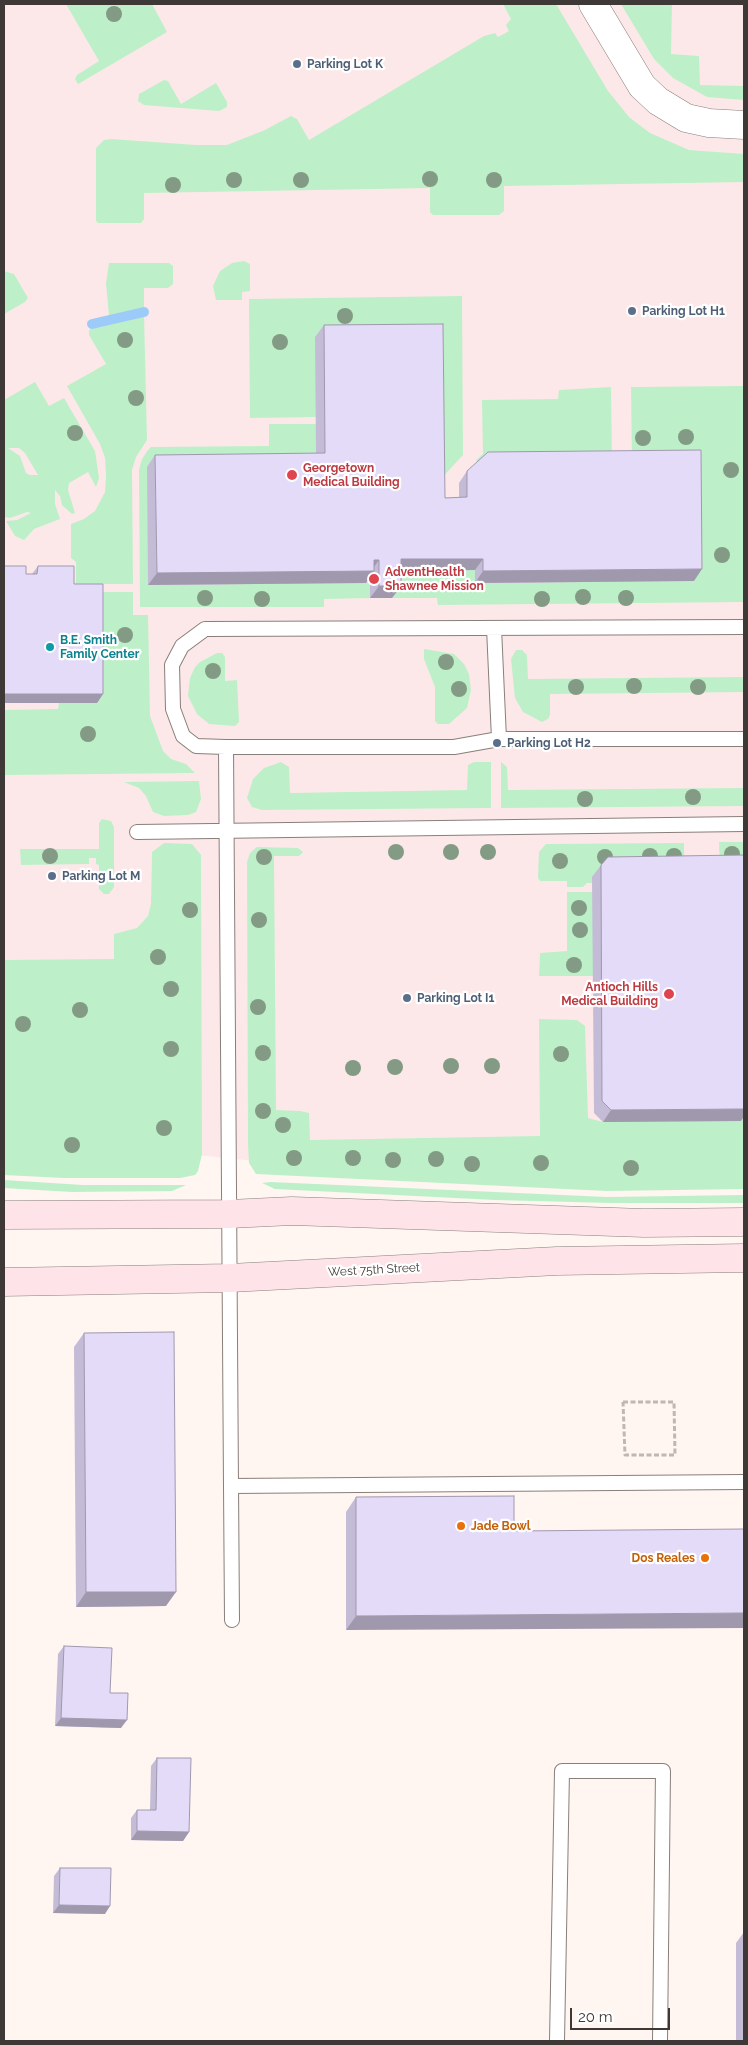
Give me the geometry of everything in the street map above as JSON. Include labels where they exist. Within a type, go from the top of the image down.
[{"type":"main road","points":[[4,1215],[230,1214],[292,1210],[644,1223],[744,1222]]},
{"type":"main road","name":"West 75th Street","points":[[4,1282],[230,1278],[557,1260],[744,1258]]},
{"type":"street","points":[[593,4],[642,86],[658,101],[686,118],[710,123],[744,125]]},
{"type":"lane","points":[[744,627],[205,629],[182,646],[172,665],[173,709],[184,736],[196,746],[454,746],[499,739],[744,739]]},
{"type":"lane","points":[[494,628],[499,739]]},
{"type":"lane","points":[[226,746],[232,1620]]},
{"type":"lane","points":[[137,832],[226,829],[744,824]]},
{"type":"lane","points":[[231,1486],[744,1482]]},
{"type":"lane","points":[[558,2041],[562,1771],[663,1771],[660,2041]]},
{"type":"path","points":[[623,1402],[674,1402],[675,1455],[625,1455],[623,1402]]},
{"type":"shaded area","name":"AdventHealth Shawnee Mission","points":[[4,4],[744,4],[744,1183],[265,1162],[187,1154],[4,1157]]},
{"type":"green space","points":[[66,4],[152,4],[167,32],[78,84],[75,79],[77,75],[99,61]]},
{"type":"green space","points":[[503,4],[556,4],[608,91],[629,117],[650,133],[689,150],[744,154],[744,182],[504,186],[504,211],[499,215],[433,215],[430,212],[430,188],[144,193],[144,219],[141,223],[98,223],[96,221],[96,148],[104,140],[227,145],[265,130],[291,116],[297,119],[309,140],[484,36],[495,33],[498,37],[509,31],[506,25],[511,19]]},
{"type":"green space","points":[[621,4],[672,4],[671,54],[699,56],[700,85],[744,86],[744,100],[707,97],[673,78],[654,59]]},
{"type":"green space","points":[[164,80],[168,81],[181,104],[216,83],[227,102],[227,107],[219,111],[144,105],[138,101],[139,94]]},
{"type":"green space","points":[[244,261],[250,264],[250,291],[242,292],[242,300],[216,300],[213,286],[220,271],[232,263]]},
{"type":"green space","points":[[109,263],[169,263],[173,266],[173,284],[168,288],[144,288],[144,309],[109,316],[106,283]]},
{"type":"green space","points":[[4,271],[14,274],[28,298],[25,302],[4,314]]},
{"type":"green space","points":[[462,296],[463,455],[437,483],[316,417],[250,418],[249,299]]},
{"type":"green space","points":[[144,314],[147,440],[136,457],[132,470],[133,584],[76,584],[76,562],[71,558],[71,524],[84,519],[95,511],[105,492],[106,475],[105,458],[100,444],[67,386],[106,364],[89,335],[89,330],[101,324]]},
{"type":"green space","points":[[35,382],[49,406],[64,398],[95,451],[99,478],[96,487],[88,472],[69,483],[68,490],[75,513],[72,514],[62,505],[60,496],[55,490],[55,504],[60,519],[34,529],[24,540],[15,536],[6,521],[17,520],[31,513],[27,512],[10,518],[4,517],[4,400]],"holes":[[[8,448],[19,448],[25,453],[38,475],[26,473],[20,456]]]},
{"type":"green space","points":[[744,386],[744,602],[438,605],[437,598],[392,598],[392,571],[475,570],[475,583],[694,581],[632,463],[631,387]]},
{"type":"green space","points":[[611,387],[612,463],[479,464],[476,460],[483,454],[482,400],[558,399],[559,390]]},
{"type":"green space","points":[[269,424],[316,424],[317,465],[149,585],[366,583],[370,572],[370,598],[324,599],[324,607],[140,607],[139,470],[142,459],[148,450],[151,447],[269,446]]},
{"type":"green space","points":[[97,592],[133,592],[133,615],[148,615],[150,716],[163,751],[171,759],[186,764],[195,773],[4,775],[4,710],[58,709],[59,703],[97,703]]},
{"type":"green space","points":[[424,649],[454,654],[464,664],[469,674],[471,690],[467,708],[449,724],[438,724],[435,721],[435,687],[424,659]]},
{"type":"green space","points":[[516,650],[522,650],[527,655],[528,679],[744,677],[744,692],[550,694],[550,715],[548,719],[542,722],[523,712],[515,698],[511,659]]},
{"type":"green space","points":[[217,653],[222,653],[225,657],[225,681],[237,680],[239,722],[235,726],[209,724],[197,714],[188,696],[190,678],[195,667],[200,662]]},
{"type":"green space","points":[[281,762],[289,767],[290,793],[467,790],[468,765],[474,762],[491,762],[491,808],[262,810],[252,807],[247,798],[253,779],[264,768]]},
{"type":"green space","points":[[501,762],[507,767],[508,790],[744,788],[744,806],[501,808]]},
{"type":"green space","points":[[199,781],[201,799],[196,812],[188,815],[164,816],[153,812],[146,796],[139,788],[124,782]]},
{"type":"green space","points":[[102,819],[111,821],[114,827],[114,887],[109,894],[104,894],[99,889],[99,865],[96,864],[96,858],[89,858],[89,864],[21,865],[20,849],[99,849],[99,823]]},
{"type":"green space","points":[[719,842],[744,842],[744,872],[720,867]]},
{"type":"green space","points":[[164,843],[192,844],[201,855],[202,1154],[198,1171],[195,1175],[180,1178],[64,1178],[4,1175],[4,960],[114,959],[114,934],[137,928],[148,916],[151,904],[152,852]]},
{"type":"green space","points":[[684,843],[684,868],[592,877],[592,883],[587,883],[583,887],[567,887],[567,881],[540,881],[538,878],[539,852],[546,844]]},
{"type":"green space","points":[[257,847],[298,848],[303,852],[299,856],[274,856],[276,1110],[309,1113],[310,1140],[540,1136],[539,1019],[577,1020],[585,1026],[588,1118],[603,1122],[741,1121],[744,1117],[744,1189],[607,1191],[256,1174],[249,1163],[248,1144],[247,862],[250,853]]},
{"type":"green space","points":[[567,892],[593,892],[593,976],[539,976],[540,953],[567,951]]},
{"type":"green space","points":[[4,1180],[83,1185],[186,1185],[172,1191],[72,1192],[4,1188]]},
{"type":"green space","points":[[262,1183],[607,1197],[744,1195],[744,1203],[611,1203],[496,1200],[275,1189]]},
{"type":"building","name":"Georgetown Medical Building","points":[[443,324],[445,498],[467,497],[467,471],[488,452],[701,450],[702,569],[483,571],[483,559],[401,559],[401,586],[379,586],[379,560],[374,560],[374,571],[157,573],[155,455],[325,453],[324,325]]},
{"type":"building","name":"B.E. Smith Family Center","points":[[4,566],[26,566],[26,574],[37,574],[38,566],[74,566],[74,584],[103,584],[103,694],[4,694]]},
{"type":"building","name":"Antioch Hills Medical Building","points":[[744,855],[744,1109],[611,1110],[602,1101],[601,865],[608,857]]},
{"type":"building","points":[[174,1332],[176,1592],[86,1592],[84,1333]]},
{"type":"building","points":[[514,1496],[514,1531],[744,1529],[744,1613],[356,1616],[356,1497]]},
{"type":"building","points":[[64,1646],[112,1648],[110,1693],[128,1693],[127,1720],[61,1718]]},
{"type":"building","points":[[157,1758],[191,1758],[189,1832],[137,1831],[137,1810],[156,1810]]},
{"type":"building","points":[[60,1868],[111,1868],[110,1906],[59,1905]]},
{"type":"waterway","points":[[92,324],[144,312]]},
{"type":"place","name":"Parking Lot K","points":[[297,64]]},
{"type":"place","name":"Parking Lot H1","points":[[632,311]]},
{"type":"place","name":"Georgetown Medical Building","points":[[292,475]]},
{"type":"place","name":"AdventHealth Shawnee Mission","points":[[374,579]]},
{"type":"place","name":"B.E. Smith Family Center","points":[[50,647]]},
{"type":"place","name":"Parking Lot H2","points":[[497,743]]},
{"type":"place","name":"Parking Lot M","points":[[52,876]]},
{"type":"place","name":"Antioch Hills Medical Building","points":[[669,994]]},
{"type":"place","name":"Parking Lot I1","points":[[407,998]]},
{"type":"place","name":"Jade Bowl","points":[[461,1526]]},
{"type":"place","name":"Dos Reales","points":[[705,1558]]}]
